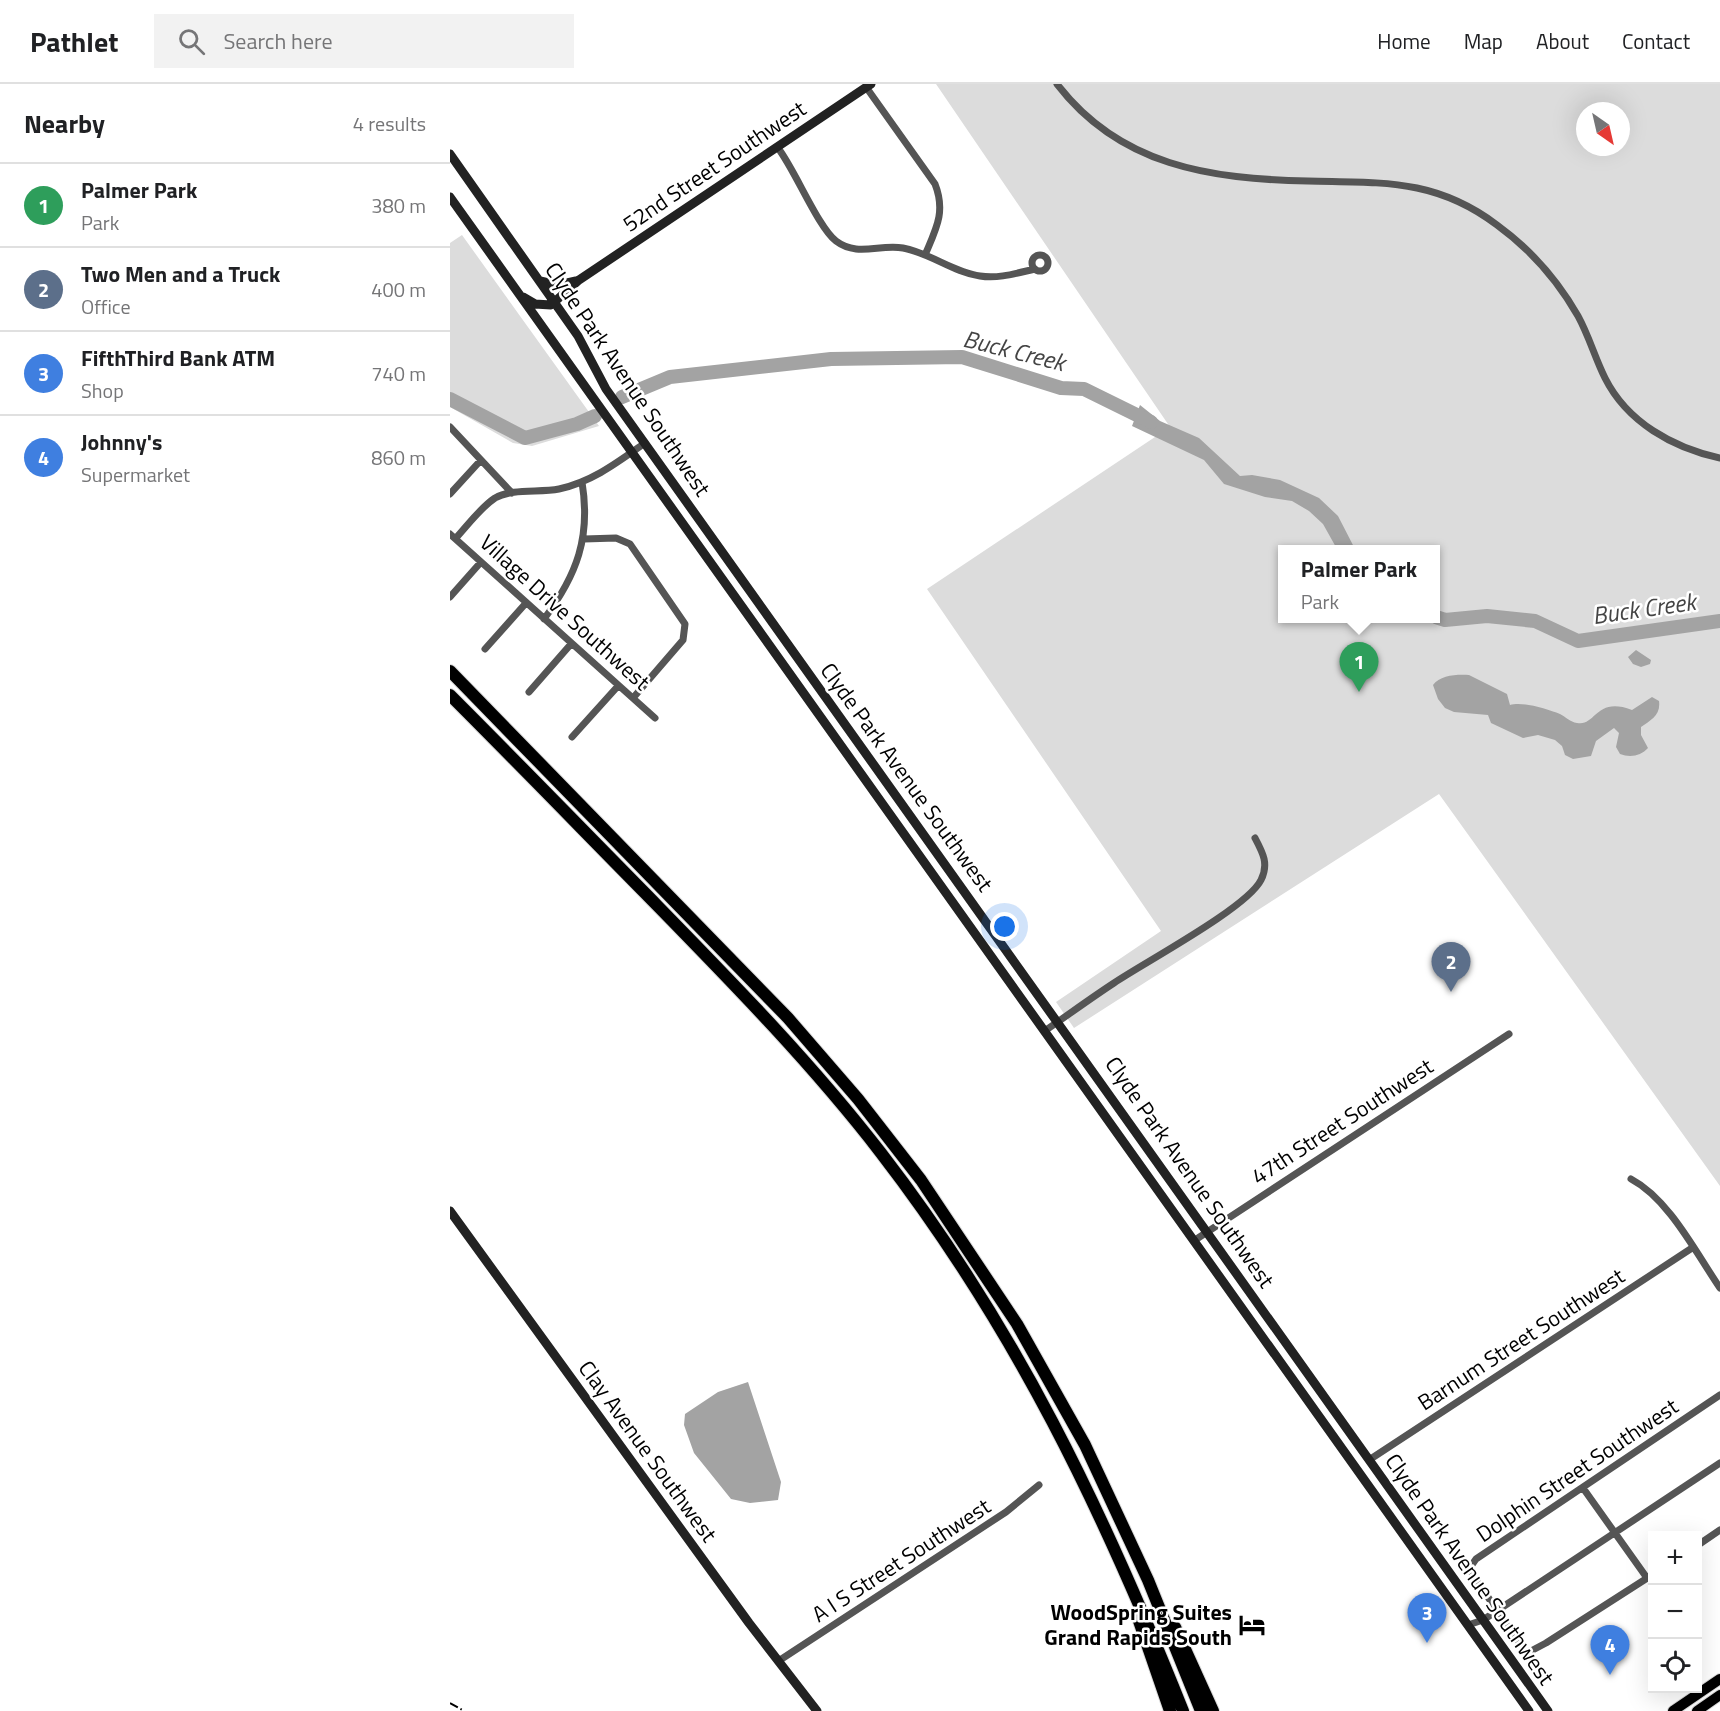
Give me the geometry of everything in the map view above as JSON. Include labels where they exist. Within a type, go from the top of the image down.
[{"type":"highway","points":[[450,671],[788,1018],[858,1099],[921,1180],[991,1281],[1059,1396],[1109,1493],[1213,1711]]},
{"type":"highway","points":[[450,695],[760,1010],[881,1153],[927,1215],[1006,1337],[1061,1434],[1116,1548],[1183,1711]]},
{"type":"highway","points":[[1109,1493],[1148,1580],[1201,1711]]},
{"type":"highway","points":[[1116,1548],[1170,1711]]},
{"type":"main road","name":"52nd Street Southwest","points":[[555,303],[579,280],[868,86]]},
{"type":"main road","name":"Clyde Park Avenue Southwest","points":[[450,154],[582,343],[606,389],[1059,1021],[1548,1711]]},
{"type":"main road","points":[[450,166],[461,169]]},
{"type":"main road","name":"Clyde Park Avenue Southwest","points":[[450,197],[1046,1030],[1529,1711]]},
{"type":"main road","name":"52nd Street Southwest","points":[[540,281],[558,285],[579,280]]},
{"type":"main road","points":[[517,293],[538,305],[547,307],[555,303]]},
{"type":"main road","points":[[762,633],[774,624]]},
{"type":"main road","points":[[880,799],[893,790]]},
{"type":"main road","points":[[1001,968],[1014,959]]},
{"type":"main road","name":"Clay Avenue Southwest","points":[[450,1211],[687,1538],[817,1711]]},
{"type":"main road","points":[[1279,1359],[1301,1381],[1308,1381],[1311,1377]]},
{"type":"main road","points":[[1673,1711],[1720,1679]]},
{"type":"main road","points":[[1697,1711],[1720,1695]]},
{"type":"street","points":[[1057,84],[1078,110],[1113,138],[1145,155],[1176,165],[1253,179],[1395,183],[1426,188],[1457,200],[1515,239],[1564,294],[1587,335],[1604,377],[1630,414],[1665,438],[1720,458]]},
{"type":"street","points":[[868,86],[934,184],[941,200],[941,216],[925,255]]},
{"type":"street","points":[[778,148],[792,166],[824,228],[835,240],[849,249],[861,251],[900,248],[925,255],[978,276],[995,277],[1035,269]]},
{"type":"street","points":[[450,427],[512,493]]},
{"type":"street","points":[[453,536],[489,503],[512,493],[542,492],[582,482],[606,471],[645,443]]},
{"type":"street","points":[[450,494],[481,460]]},
{"type":"street","points":[[544,619],[566,588],[584,539],[585,502],[582,482]]},
{"type":"street","name":"Village Drive Southwest","points":[[453,536],[655,718]]},
{"type":"street","points":[[584,539],[616,538],[630,544],[685,624],[683,640],[633,698]]},
{"type":"street","points":[[450,597],[480,562]]},
{"type":"street","points":[[485,649],[526,603]]},
{"type":"street","points":[[529,692],[571,644]]},
{"type":"street","points":[[572,737],[618,686]]},
{"type":"street","points":[[1046,1030],[1113,983],[1232,908],[1255,890],[1265,868],[1265,857],[1255,838]]},
{"type":"street","name":"47th Street Southwest","points":[[1195,1240],[1509,1034]]},
{"type":"street","points":[[1631,1179],[1654,1196],[1720,1288]]},
{"type":"street","name":"Barnum Street Southwest","points":[[1369,1460],[1692,1248]]},
{"type":"street","name":"Dolphin Street Southwest","points":[[1648,1577],[1529,1652],[1521,1646],[1470,1572],[1471,1564],[1720,1395]]},
{"type":"street","points":[[1468,1625],[1483,1620],[1720,1463]]},
{"type":"street","name":"A I S Street Southwest","points":[[780,1660],[1006,1512],[1039,1485]]},
{"type":"street","points":[[1582,1488],[1614,1533],[1648,1574]]},
{"type":"street","points":[[1702,1542],[1720,1530]]},
{"type":"shaded area","points":[[936,84],[1720,84],[1720,1186],[1439,794],[1074,1028],[1056,1002],[1161,931],[927,589],[1170,427]]},
{"type":"shaded area","points":[[462,235],[599,426],[532,446],[513,443],[450,407],[450,243]]},
{"type":"shaded area","points":[[1140,405],[1160,421],[1199,438],[1240,476],[1252,475],[1280,480],[1319,498],[1338,516],[1353,545],[1335,545],[1323,524],[1309,511],[1292,501],[1265,497],[1224,484],[1204,460],[1132,426]]},
{"type":"shaded area","points":[[1636,650],[1651,660],[1650,664],[1641,667],[1633,664],[1628,657]]},
{"type":"shaded area","points":[[1469,675],[1507,694],[1510,705],[1521,704],[1542,708],[1577,723],[1588,721],[1603,709],[1610,707],[1632,710],[1652,697],[1659,701],[1658,710],[1654,717],[1641,727],[1641,735],[1648,748],[1635,756],[1620,754],[1616,747],[1619,733],[1614,728],[1596,741],[1591,756],[1573,759],[1565,755],[1562,746],[1555,740],[1538,735],[1523,738],[1491,723],[1488,715],[1454,712],[1445,708],[1438,699],[1433,685],[1445,677]]},
{"type":"shaded area","points":[[748,1382],[781,1482],[778,1500],[750,1503],[731,1499],[694,1453],[684,1425],[685,1414],[718,1392]]},
{"type":"waterway","name":"Buck Creek","points":[[622,397],[670,377],[831,359],[962,357],[1061,388],[1084,389],[1151,422]]},
{"type":"waterway","name":"Buck Creek","points":[[450,399],[525,438],[577,424],[595,416]]},
{"type":"waterway","name":"Buck Creek","points":[[1440,618],[1445,620],[1487,616],[1535,621],[1578,641],[1720,621]]},
{"type":"railway","points":[[450,1703],[464,1711]]},
{"type":"place","name":"Palmer Park","points":[[1359,692]]},
{"type":"place","name":"Two Men and a Truck","points":[[1451,992]]},
{"type":"place","name":"WoodSpring Suites Grand Rapids South","points":[[1252,1625]]},
{"type":"place","name":"FifthThird Bank ATM","points":[[1427,1643]]},
{"type":"place","name":"Johnny's","points":[[1610,1675]]}]
